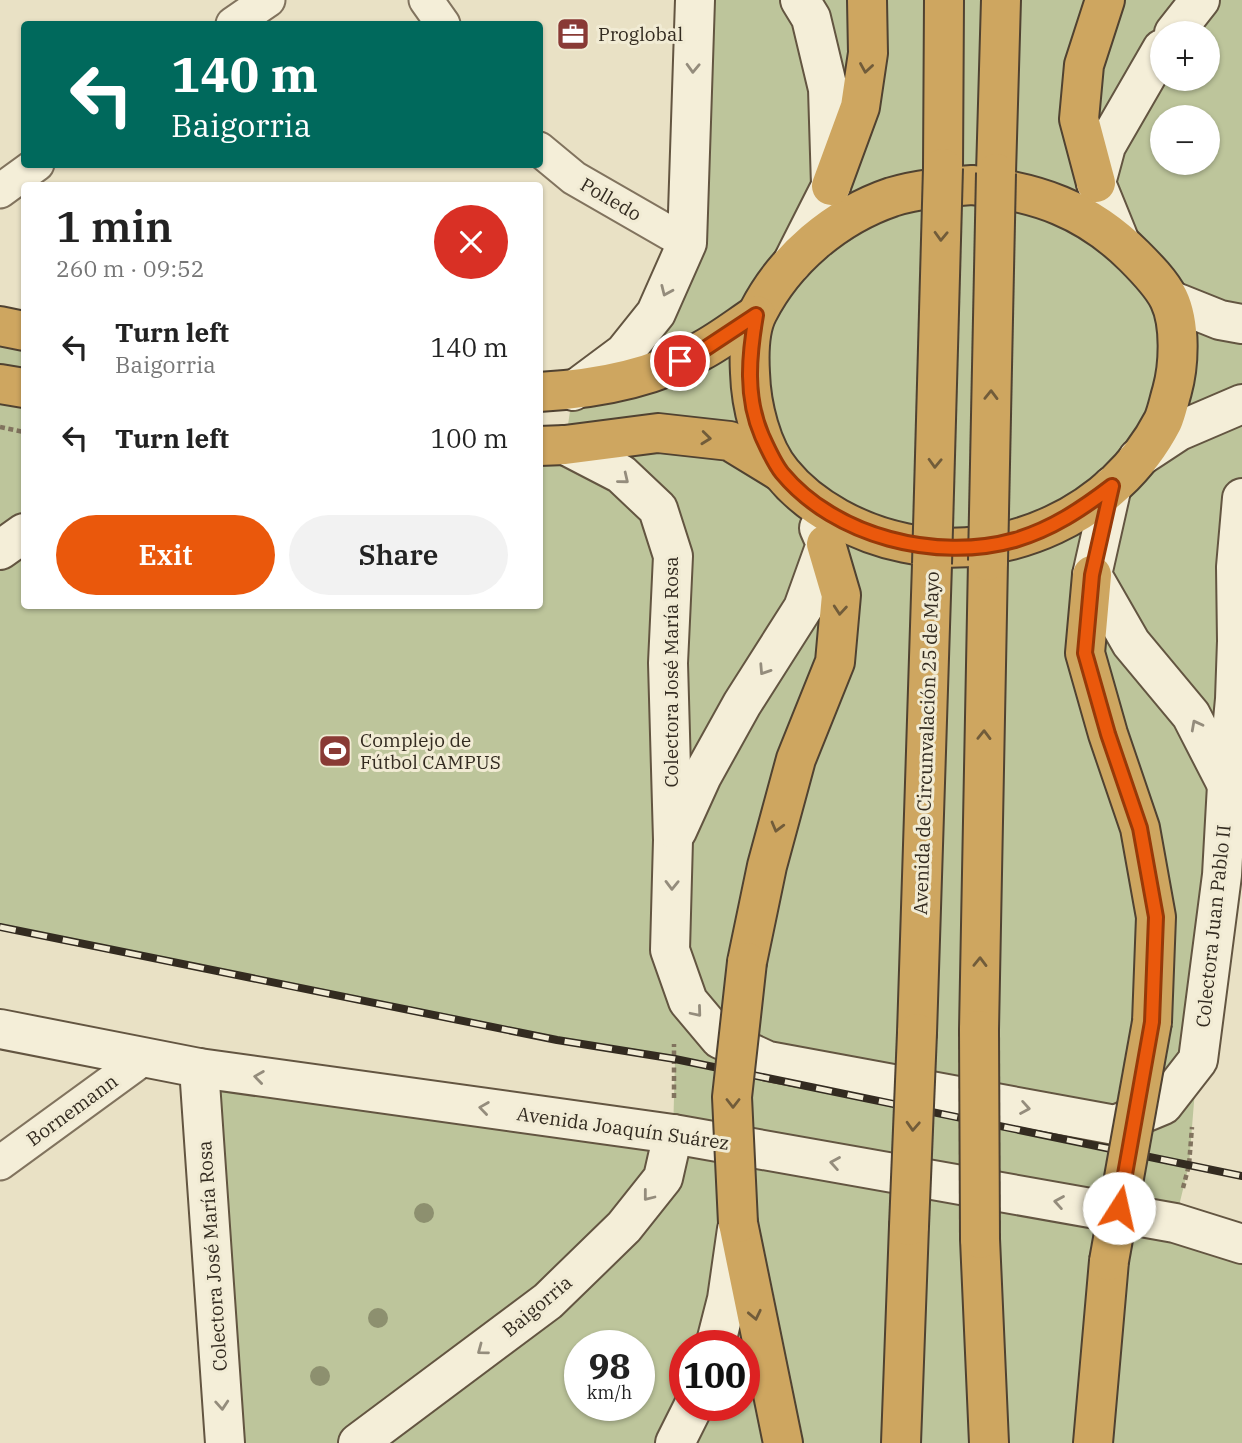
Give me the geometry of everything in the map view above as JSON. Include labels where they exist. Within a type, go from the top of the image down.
[{"type":"highway","points":[[831,186],[860,107],[869,53],[867,0]]},
{"type":"highway","name":"Avenida de Circunvalación 25 de Mayo","points":[[901,1443],[932,564],[943,168],[944,0]]},
{"type":"highway","points":[[989,1443],[980,1239],[979,1030],[1001,0]]},
{"type":"highway","points":[[1096,183],[1079,119],[1084,65],[1105,0]]},
{"type":"highway","points":[[552,446],[658,433],[730,440],[834,516],[868,532],[904,543],[941,548],[978,547],[1014,540],[1083,509],[1112,486],[1138,458],[1163,420],[1176,376],[1178,337],[1170,300],[1147,269],[1120,242],[1088,218],[1051,201],[1012,190],[972,185],[932,188],[893,197],[868,208],[821,235],[792,263],[772,288],[756,315],[749,354],[751,393],[761,434],[792,483]]},
{"type":"highway","points":[[556,392],[638,378],[651,373],[700,352],[756,315]]},
{"type":"highway","points":[[0,326],[21,330]]},
{"type":"highway","points":[[0,384],[21,388]]},
{"type":"highway","points":[[783,1443],[738,1223],[732,1097],[747,962],[767,866],[796,759],[835,662],[841,595],[827,544]]},
{"type":"highway","points":[[1092,575],[1085,653],[1108,734],[1140,828],[1156,917],[1152,1022],[1110,1261],[1098,1432]]},
{"type":"street","points":[[237,21],[268,0]]},
{"type":"street","points":[[426,0],[441,21]]},
{"type":"street","points":[[556,392],[624,353],[656,313],[687,243],[695,0]]},
{"type":"street","points":[[792,263],[831,186],[828,89],[811,18],[800,0]]},
{"type":"street","points":[[1183,21],[1200,0]]},
{"type":"street","points":[[1120,242],[1096,183],[1106,146],[1150,70]]},
{"type":"street","name":"Polledo","points":[[543,152],[574,178],[687,243]]},
{"type":"street","points":[[0,191],[32,168]]},
{"type":"street","points":[[1170,300],[1220,320],[1242,324]]},
{"type":"street","points":[[1138,458],[1180,431],[1242,404]]},
{"type":"street","name":"Colectora José María Rosa","points":[[552,446],[621,474],[658,509],[673,556],[668,663],[673,840],[670,950]]},
{"type":"street","points":[[673,840],[702,776],[735,716],[803,608],[827,544],[792,483]]},
{"type":"street","points":[[1112,486],[1092,575],[1131,643],[1191,715],[1227,785]]},
{"type":"street","name":"Colectora Juan Pablo II","points":[[670,950],[688,1002],[720,1039],[768,1061],[1115,1125],[1163,1105],[1198,1060],[1222,875],[1235,699],[1236,567],[1242,498]]},
{"type":"street","points":[[0,550],[21,535]]},
{"type":"street","name":"Avenida Joaquín Suárez","points":[[0,1029],[199,1068],[673,1134],[1175,1223],[1242,1244]]},
{"type":"street","name":"Bornemann","points":[[0,1163],[144,1058]]},
{"type":"street","name":"Colectora José María Rosa","points":[[199,1068],[225,1443]]},
{"type":"street","name":"Baigorria","points":[[358,1443],[548,1300],[624,1227],[663,1178],[673,1134]]},
{"type":"street","points":[[719,1330],[727,1299],[738,1223]]},
{"type":"street","points":[[675,1443],[686,1421]]},
{"type":"path","points":[[0,427],[21,431]]},
{"type":"green space","points":[[695,0],[1242,0],[1242,498],[1189,1165],[1175,1222],[1242,1244],[1242,1443],[225,1443],[199,1068],[673,1134],[675,1060],[557,1040],[0,927],[0,326],[21,330],[21,609],[543,609],[543,446],[565,445],[573,391],[687,243]]},
{"type":"railway","points":[[0,927],[557,1040],[675,1059],[1242,1176]]},
{"type":"place","name":"Proglobal","points":[[573,34]]},
{"type":"place","name":"Complejo de Fútbol CAMPUS","points":[[335,751]]},
{"type":"route","points":[[680,361],[700,352],[756,315],[749,354],[751,393],[761,434],[781,472],[804,494],[834,516],[868,532],[904,543],[941,548],[978,547],[1014,540],[1049,527],[1083,509],[1112,486],[1092,575],[1085,653],[1108,734],[1140,828],[1156,917],[1152,1022],[1119,1208]]}]
